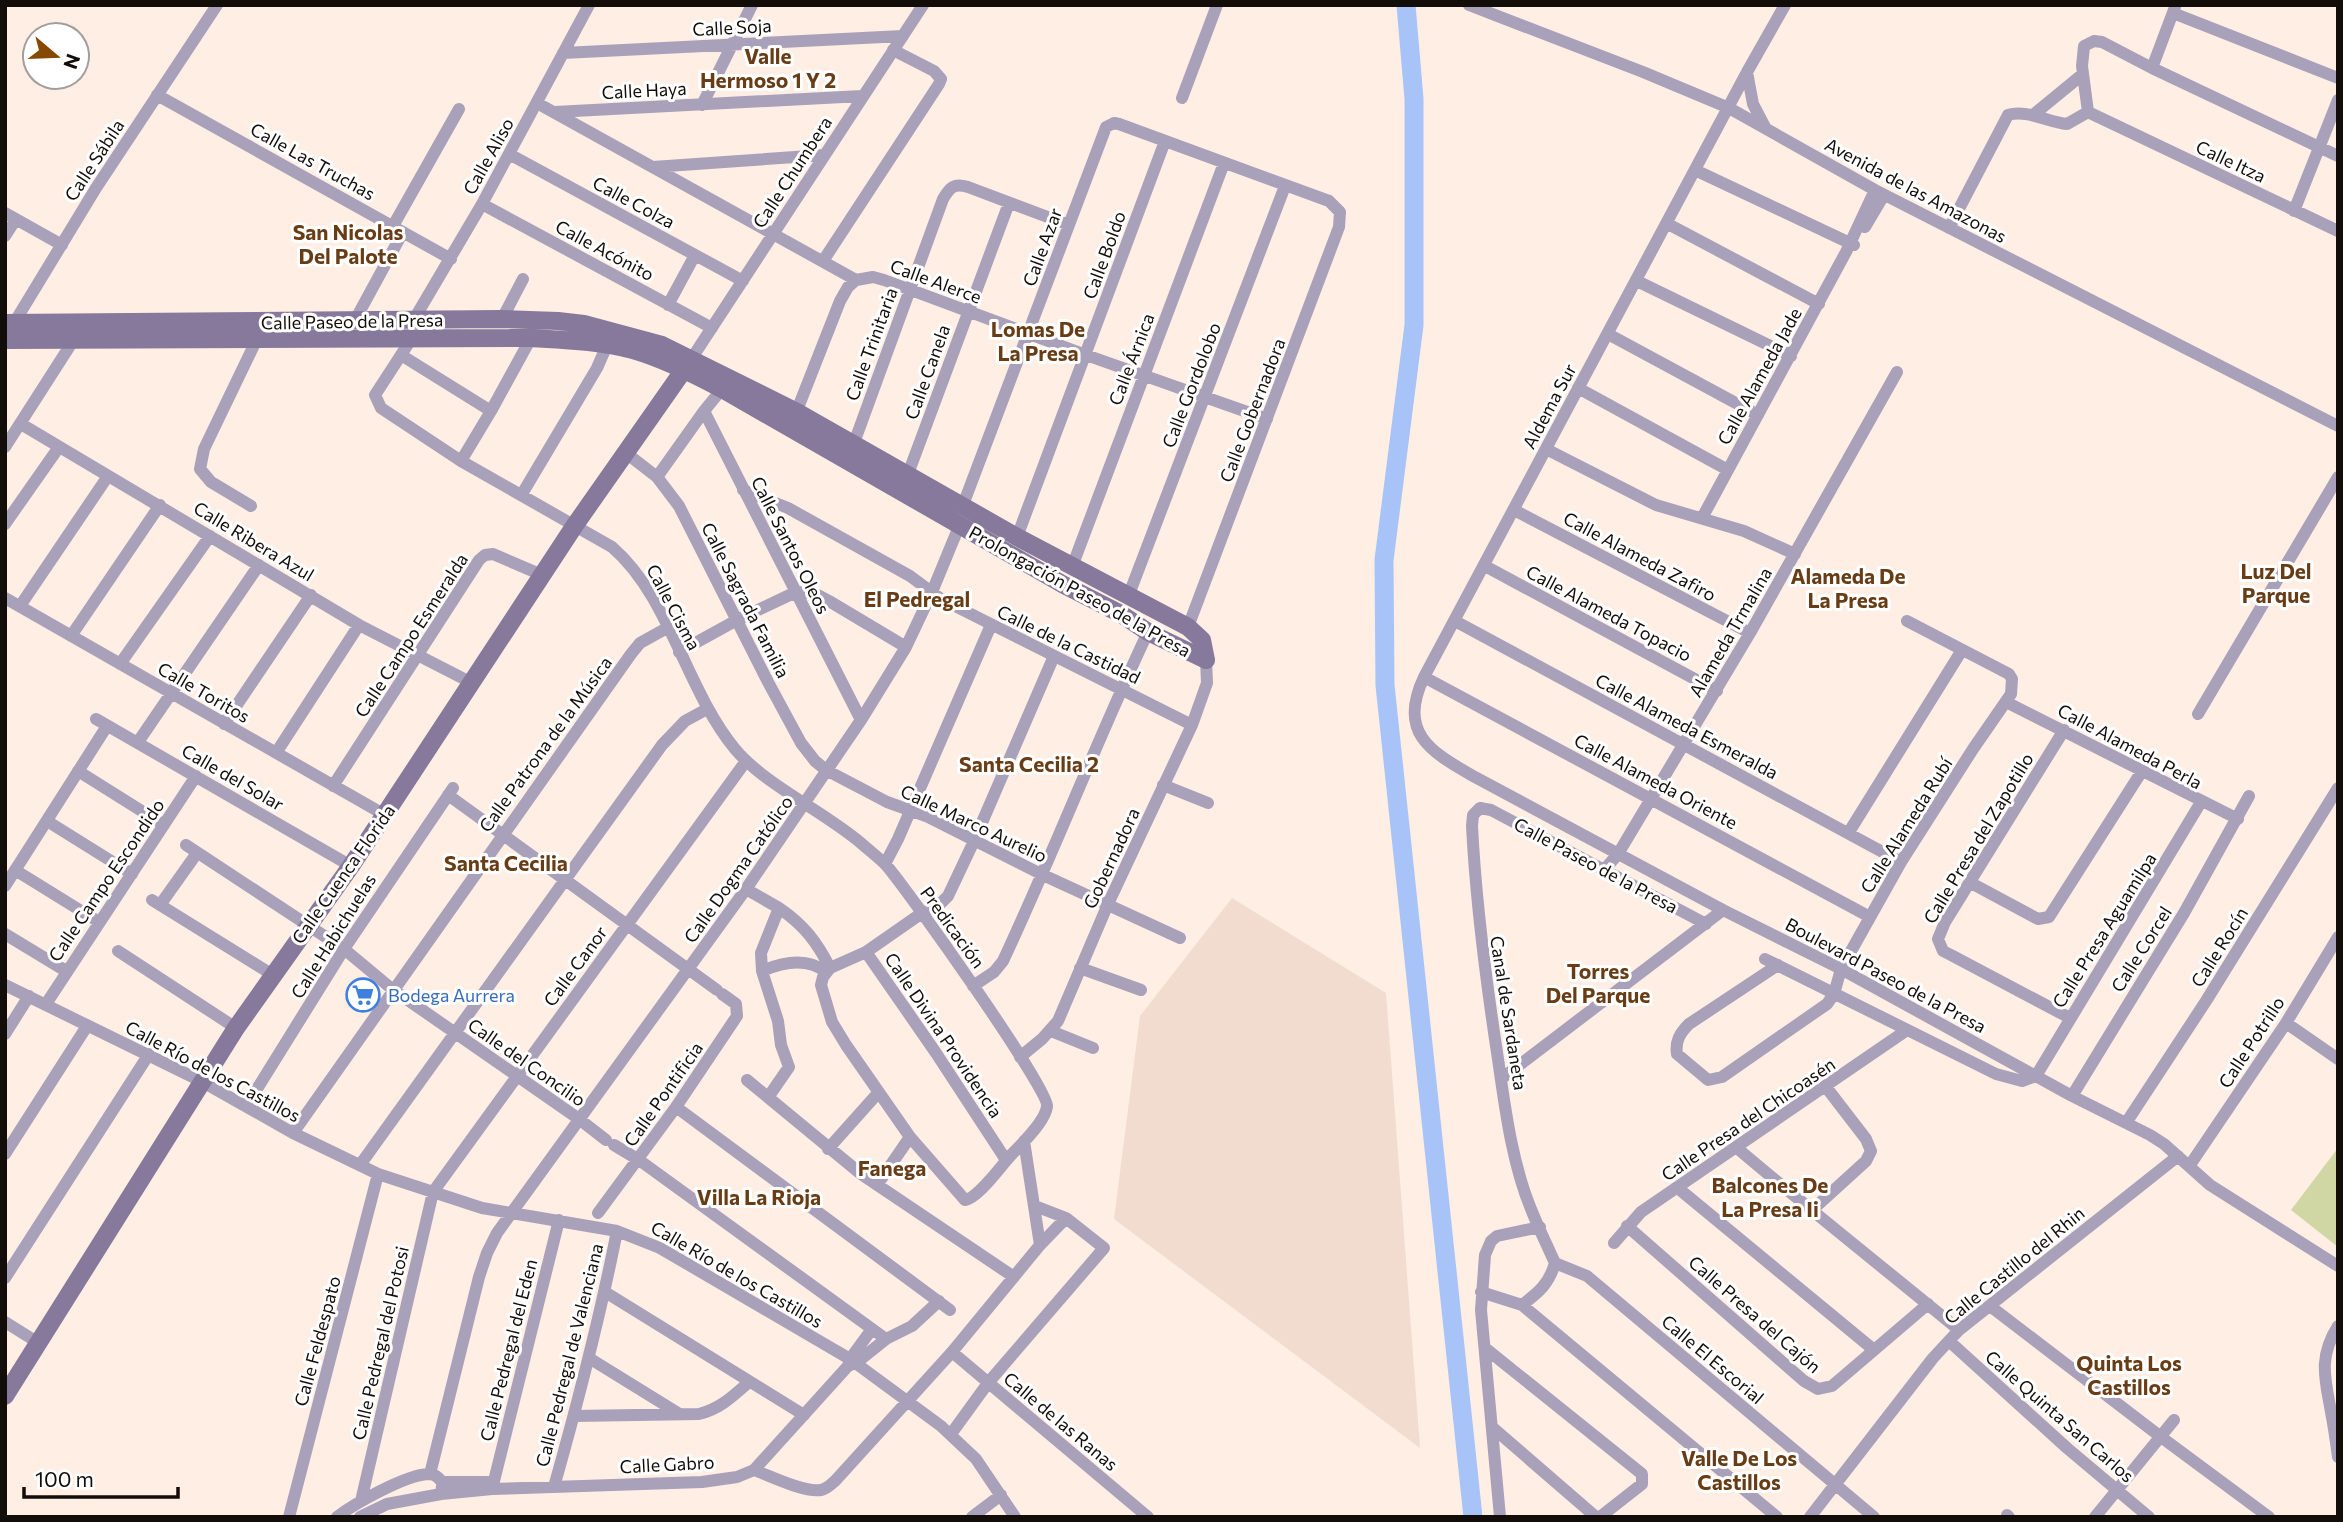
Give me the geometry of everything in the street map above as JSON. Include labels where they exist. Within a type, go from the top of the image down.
[{"type":"street","name":"Calle Sábila","points":[[7,331],[217,5]]},
{"type":"street","name":"Calle Aliso","points":[[375,395],[401,355],[412,329],[589,5]]},
{"type":"street","points":[[702,105],[752,5]]},
{"type":"street","name":"Calle Chumbera","points":[[688,364],[923,5]]},
{"type":"street","points":[[1182,99],[1217,5]]},
{"type":"street","name":"Avenida de las Amazonas","points":[[1469,5],[1729,108],[1879,192],[2338,426]]},
{"type":"street","name":"Aldema Sur","points":[[1417,723],[1415,698],[1424,677],[1785,5]]},
{"type":"street","points":[[2152,68],[2175,9],[2338,78]]},
{"type":"street","name":"Calle Soja","points":[[563,53],[903,36]]},
{"type":"street","points":[[1949,228],[2008,115],[2012,113],[2034,116],[2067,124],[2088,112],[2082,52],[2084,46],[2094,41],[2114,47],[2152,68],[2338,156]]},
{"type":"street","points":[[823,261],[941,79],[934,71],[893,50]]},
{"type":"street","points":[[1747,72],[1753,104],[1765,127]]},
{"type":"street","points":[[2034,116],[2083,74]]},
{"type":"street","name":"Calle Las Truchas","points":[[157,95],[451,259]]},
{"type":"street","name":"Calle Haya","points":[[554,112],[862,96]]},
{"type":"street","points":[[2294,211],[2338,100]]},
{"type":"street","name":"Calle Alerce","points":[[537,103],[856,280],[873,277],[1267,419]]},
{"type":"street","points":[[354,321],[459,109]]},
{"type":"street","name":"Calle Itza","points":[[2088,112],[2338,232]]},
{"type":"street","name":"Calle Azar","points":[[962,505],[1106,127],[1114,123],[1165,141]]},
{"type":"street","points":[[1165,141],[1285,186]]},
{"type":"street","name":"Calle Boldo","points":[[1017,537],[1165,141]]},
{"type":"street","name":"Calle Colza","points":[[509,154],[743,281]]},
{"type":"street","points":[[651,167],[824,155]]},
{"type":"street","name":"Calle Árnica","points":[[1072,567],[1223,163]]},
{"type":"street","points":[[1695,170],[1850,246]]},
{"type":"street","name":"Calle Trinitaria","points":[[854,443],[943,200],[952,186],[958,184],[1009,203]]},
{"type":"street","name":"Calle Gobernadora","points":[[1188,627],[1339,227],[1340,212],[1335,206],[1285,186]]},
{"type":"street","name":"Calle Gordolobo","points":[[1128,597],[1285,186]]},
{"type":"street","name":"Calle Alameda Jade","points":[[1702,517],[1879,192]]},
{"type":"street","points":[[1009,203],[1069,225]]},
{"type":"street","name":"Calle Canela","points":[[908,474],[1009,203]]},
{"type":"street","name":"Calle Acónito","points":[[482,204],[712,328]]},
{"type":"street","points":[[5,236],[11,216],[62,245]]},
{"type":"street","points":[[1668,224],[1819,304]]},
{"type":"street","points":[[668,304],[695,255]]},
{"type":"street","points":[[502,319],[523,279]]},
{"type":"street","points":[[793,420],[840,301],[856,280]]},
{"type":"street","points":[[1637,281],[1791,356]]},
{"type":"street","name":"Calle Paseo de la Presa","points":[[7,331],[185,323],[255,332],[412,329],[502,319],[558,321],[584,324],[650,341],[688,364]]},
{"type":"street","name":"Calle Paseo de la Presa","points":[[7,331],[72,341],[202,340],[354,321],[412,329],[607,345],[688,364]]},
{"type":"street","points":[[124,339],[139,335],[179,333],[185,323]]},
{"type":"street","points":[[251,506],[211,482],[200,469],[204,449],[255,332]]},
{"type":"street","points":[[1608,334],[1758,415]]},
{"type":"street","points":[[461,461],[531,338]]},
{"type":"street","points":[[5,447],[72,341]]},
{"type":"street","points":[[522,494],[597,368],[607,345]]},
{"type":"street","points":[[401,355],[491,411]]},
{"type":"street","name":"Prolongación Paseo de la Presa","points":[[688,364],[793,420],[1064,586],[1206,660]]},
{"type":"street","name":"Prolongación Paseo de la Presa","points":[[688,364],[722,389],[854,443],[1017,537],[1188,627],[1202,640],[1206,660]]},
{"type":"street","name":"Calle Cuenca Florida","points":[[5,1396],[236,1027],[351,866],[575,525],[688,364]]},
{"type":"street","name":"Alameda Trmalina","points":[[1605,869],[1618,854],[1717,691],[1897,372]]},
{"type":"street","points":[[1578,388],[1728,470]]},
{"type":"street","points":[[657,477],[722,389]]},
{"type":"street","name":"Calle Cisma","points":[[375,395],[376,402],[386,412],[461,461],[612,547],[628,561],[644,582],[707,709],[746,761],[806,803]]},
{"type":"street","name":"Calle Santos Oleos","points":[[704,411],[861,720]]},
{"type":"street","name":"Calle Ribera Azul","points":[[21,424],[359,625],[472,684]]},
{"type":"street","points":[[5,524],[59,447]]},
{"type":"street","points":[[1546,449],[1657,505],[1745,531],[1795,554]]},
{"type":"street","name":"Calle Sagrada Familia","points":[[626,453],[657,477],[678,506],[801,743],[808,754],[826,770]]},
{"type":"street","points":[[20,606],[108,476]]},
{"type":"street","points":[[2198,714],[2338,477]]},
{"type":"street","name":"Calle de la Castidad","points":[[743,490],[788,508],[991,625],[1192,725]]},
{"type":"street","points":[[71,636],[160,505]]},
{"type":"street","name":"Calle Alameda Zafiro","points":[[1514,510],[1750,634]]},
{"type":"street","name":"Calle Dogma Católico","points":[[430,1474],[487,1253],[510,1213],[746,889],[861,720],[906,647],[960,524]]},
{"type":"street","points":[[120,664],[210,536]]},
{"type":"street","name":"Calle Campo Esmeralda","points":[[333,786],[479,559],[485,555],[502,556],[542,575]]},
{"type":"street","points":[[138,743],[260,565]]},
{"type":"street","name":"Calle Alameda Topacio","points":[[1485,566],[1717,691]]},
{"type":"street","points":[[679,652],[796,592],[814,593],[906,647]]},
{"type":"street","points":[[224,724],[311,595]]},
{"type":"street","name":"Calle Toritos","points":[[5,598],[385,815]]},
{"type":"street","name":"Calle Alameda Esmeralda","points":[[1455,621],[1902,862]]},
{"type":"street","points":[[1849,832],[1962,650],[1908,621]]},
{"type":"street","points":[[275,753],[359,625]]},
{"type":"street","points":[[885,864],[991,625]]},
{"type":"street","name":"Calle Patrona de la Música","points":[[293,1133],[631,653],[640,643],[667,628]]},
{"type":"street","points":[[973,986],[994,972],[1003,961],[1043,875],[1121,688],[1148,632]]},
{"type":"street","name":"Calle Alameda Rubí","points":[[1834,994],[1841,969],[1870,916],[2011,694],[2012,679],[2003,671],[1962,650]]},
{"type":"street","name":"Calle Divina Providencia","points":[[1006,1160],[866,952],[922,914],[937,907],[948,896],[1054,656]]},
{"type":"street","name":"Gobernadora","points":[[1020,1057],[1051,1031],[1192,725],[1207,683],[1206,660]]},
{"type":"street","name":"Calle Alameda Oriente","points":[[1424,677],[1870,916]]},
{"type":"street","name":"Calle Alameda Perla","points":[[2006,702],[2238,819]]},
{"type":"street","points":[[360,1166],[673,731],[707,709]]},
{"type":"street","name":"Calle del Solar","points":[[78,771],[102,722],[351,866]]},
{"type":"street","name":"Boulevard Paseo de la Presa","points":[[1417,723],[1425,744],[1454,766],[1723,910],[1841,969],[2164,1144],[2227,1197],[2338,1266]]},
{"type":"street","name":"Calle Presa del Zapotillo","points":[[2064,730],[1939,932],[1939,945],[1943,951],[2070,1018]]},
{"type":"street","name":"Calle Canor","points":[[433,1192],[746,761]]},
{"type":"street","name":"Calle Marco Aurelio","points":[[826,770],[887,802],[926,816],[1043,875],[1180,938]]},
{"type":"street","points":[[5,886],[78,771],[164,825]]},
{"type":"street","points":[[1971,883],[2038,919],[2049,917],[2142,771]]},
{"type":"street","name":"Calle Campo Escondido","points":[[46,1004],[196,776]]},
{"type":"street","points":[[1164,785],[1208,803]]},
{"type":"street","name":"Calle Rocín","points":[[2126,1123],[2206,1001],[2338,788]]},
{"type":"street","name":"Calle Pontificia","points":[[450,792],[501,835],[736,1004],[737,1016],[639,1160],[598,1213]]},
{"type":"street","name":"Calle Habichuelas","points":[[247,1105],[344,949],[450,792]]},
{"type":"street","name":"Calle Corcel","points":[[2072,1096],[2184,913],[2249,796]]},
{"type":"street","name":"Calle Presa Aguamilpa","points":[[2036,1076],[2201,802]]},
{"type":"street","name":"Predicación","points":[[806,803],[885,864],[973,986],[1020,1057],[1045,1097],[1047,1109],[1024,1141]]},
{"type":"street","name":"Calle Paseo de la Presa","points":[[1485,808],[1706,924]]},
{"type":"street","name":"Canal de Sardaneta","points":[[1485,808],[1476,811],[1471,820],[1484,969],[1513,1145],[1531,1209],[1540,1227]]},
{"type":"street","points":[[47,821],[132,874]]},
{"type":"street","name":"Calle del Concilio","points":[[273,975],[156,902],[192,849],[344,949],[392,989],[610,1143],[639,1160],[886,1339]]},
{"type":"street","points":[[15,870],[99,922]]},
{"type":"street","points":[[746,889],[800,922],[815,939],[828,970]]},
{"type":"street","points":[[769,1096],[789,1067],[762,971],[761,953],[779,908]]},
{"type":"street","points":[[1501,1079],[1723,910]]},
{"type":"street","points":[[5,934],[66,971]]},
{"type":"street","name":"Calle Potrillo","points":[[2190,1165],[2286,1023],[2338,937]]},
{"type":"street","points":[[118,951],[236,1027]]},
{"type":"street","points":[[866,952],[828,970],[821,985],[832,1022],[910,1137],[958,1195],[965,1200],[970,1199],[1024,1141]]},
{"type":"street","points":[[1765,959],[2003,1077],[2022,1081],[2036,1076]]},
{"type":"street","points":[[762,971],[783,963],[808,963],[828,970]]},
{"type":"street","points":[[1778,965],[1682,1031],[1677,1039],[1677,1054],[1702,1078],[1708,1080],[1722,1077],[1816,1013],[1834,994]]},
{"type":"street","points":[[1080,968],[1141,990]]},
{"type":"street","name":"Calle Río de los Castillos","points":[[5,985],[149,1054],[247,1105],[293,1133],[378,1174],[482,1208],[617,1230],[660,1248],[851,1363],[951,1434],[976,1459],[1015,1517]]},
{"type":"street","points":[[5,1034],[29,996]]},
{"type":"street","points":[[2286,1023],[2338,1059]]},
{"type":"street","points":[[5,1154],[87,1026]]},
{"type":"street","name":"Calle Presa del Chicoasén","points":[[1614,1243],[1642,1212],[1907,1030]]},
{"type":"street","points":[[1051,1031],[1093,1048]]},
{"type":"street","points":[[5,1278],[149,1054]]},
{"type":"street","points":[[747,1080],[828,1149],[1014,1277]]},
{"type":"street","points":[[1811,1211],[1866,1161],[1871,1150],[1866,1139],[1826,1087]]},
{"type":"street","points":[[828,1149],[878,1093]]},
{"type":"street","points":[[676,1107],[950,1310]]},
{"type":"street","points":[[877,1185],[910,1137]]},
{"type":"street","points":[[1024,1141],[1040,1245]]},
{"type":"street","points":[[1737,1148],[1959,1330]]},
{"type":"street","name":"Calle Castillo del Rhin","points":[[1810,1517],[1959,1330],[2178,1156]]},
{"type":"street","name":"Calle Feldespato","points":[[289,1517],[378,1174]]},
{"type":"street","points":[[1679,1189],[1874,1350]]},
{"type":"street","name":"Calle Pedregal del Potosi","points":[[361,1501],[433,1192]]},
{"type":"street","points":[[951,1434],[988,1383],[1104,1248],[1066,1219],[1035,1206]]},
{"type":"street","points":[[872,1329],[851,1363],[754,1470],[817,1491],[825,1489],[835,1481],[952,1352],[1040,1245],[1066,1219]]},
{"type":"street","name":"Calle Pedregal del Eden","points":[[492,1486],[559,1220]]},
{"type":"street","name":"Calle Presa del Cajón","points":[[1627,1226],[1811,1386],[1818,1389],[1832,1386],[1928,1304]]},
{"type":"street","points":[[1500,1517],[1481,1292],[1486,1249],[1497,1236],[1540,1227],[1555,1263],[1550,1279],[1541,1291],[1522,1305]]},
{"type":"street","name":"Calle Pedregal de Valenciana","points":[[554,1487],[575,1416],[617,1230]]},
{"type":"street","name":"Calle El Escorial","points":[[1555,1263],[1587,1276],[1874,1517]]},
{"type":"street","points":[[605,1292],[804,1415]]},
{"type":"street","points":[[1481,1292],[1522,1305],[1777,1517]]},
{"type":"street","points":[[851,1363],[886,1339],[912,1326],[939,1301]]},
{"type":"street","points":[[1990,1306],[2269,1517]]},
{"type":"street","points":[[5,1322],[37,1342]]},
{"type":"street","points":[[2338,1326],[2326,1350],[2324,1379],[2338,1457]]},
{"type":"street","name":"Calle Quinta San Carlos","points":[[1949,1341],[2149,1517]]},
{"type":"street","points":[[1485,1348],[1642,1474],[1642,1484],[1598,1517],[1492,1427]]},
{"type":"street","name":"Calle de las Ranas","points":[[952,1352],[1148,1517]]},
{"type":"street","points":[[589,1358],[678,1414]]},
{"type":"street","points":[[575,1416],[699,1414],[713,1411],[749,1382]]},
{"type":"street","points":[[2095,1517],[2174,1420]]},
{"type":"street","name":"Calle Gabro","points":[[360,1517],[387,1504],[442,1488],[702,1482],[737,1477],[754,1470]]},
{"type":"street","points":[[337,1517],[361,1501],[407,1480],[430,1474],[442,1488]]},
{"type":"street","points":[[972,1517],[1001,1494]]},
{"type":"shaded area","points":[[1232,898],[1386,993],[1420,1448],[1114,1219],[1140,1016]]},
{"type":"green space","points":[[2338,1148],[2338,1247],[2291,1210]]},
{"type":"waterway","points":[[1406,5],[1414,99],[1414,325],[1384,560],[1385,685],[1473,1517]]},
{"type":"place","name":"Bodega Aurrera","points":[[363,995]]},
{"type":"district","name":"Valle Hermoso 1 Y 2","points":[[768,67]]},
{"type":"district","name":"San Nicolas Del Palote","points":[[348,243]]},
{"type":"district","name":"Lomas De La Presa","points":[[1038,340]]},
{"type":"district","name":"Luz Del Parque","points":[[2276,582]]},
{"type":"district","name":"Alameda De La Presa","points":[[1848,587]]},
{"type":"district","name":"El Pedregal","points":[[917,598]]},
{"type":"district","name":"Santa Cecilia 2","points":[[1029,763]]},
{"type":"district","name":"Santa Cecilia","points":[[506,862]]},
{"type":"district","name":"Torres Del Parque","points":[[1598,982]]},
{"type":"district","name":"Fanega","points":[[892,1167]]},
{"type":"district","name":"Villa La Rioja","points":[[759,1196]]},
{"type":"district","name":"Balcones De La Presa Ii","points":[[1770,1196]]},
{"type":"district","name":"Quinta Los Castillos","points":[[2129,1374]]},
{"type":"district","name":"Valle De Los Castillos","points":[[1739,1469]]}]
